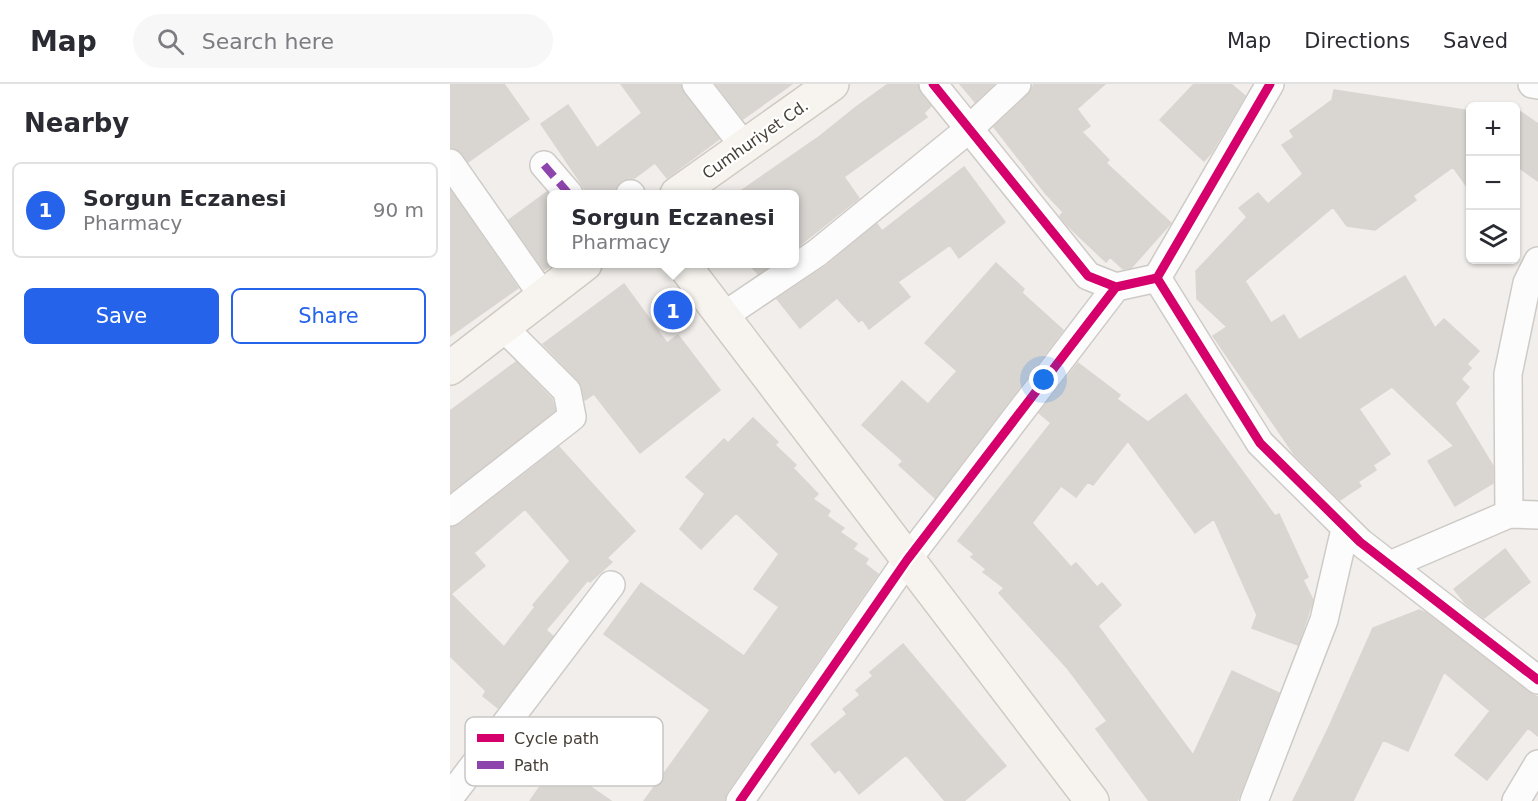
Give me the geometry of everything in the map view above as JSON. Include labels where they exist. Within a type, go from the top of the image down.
[{"type":"main road","name":"Cumhuriyet Cd.","points":[[684,190],[832,84]]},
{"type":"main road","points":[[450,368],[580,268]]},
{"type":"main road","points":[[686,268],[1092,801]]},
{"type":"street","points":[[696,84],[744,146]]},
{"type":"street","points":[[933,84],[1088,276],[1116,287],[1157,278],[1270,84]]},
{"type":"street","points":[[799,265],[969,129],[1017,84]]},
{"type":"street","points":[[1532,84],[1538,85]]},
{"type":"street","points":[[450,163],[543,296]]},
{"type":"street","points":[[544,165],[565,190]]},
{"type":"street","points":[[722,317],[795,268]]},
{"type":"street","points":[[1157,278],[1260,443],[1346,528],[1538,680]]},
{"type":"street","points":[[1509,513],[1508,374],[1534,278]]},
{"type":"street","points":[[740,801],[907,560],[1116,287]]},
{"type":"street","points":[[450,512],[573,417],[567,391],[503,327]]},
{"type":"street","points":[[1390,565],[1509,513],[1538,515]]},
{"type":"street","points":[[1254,801],[1324,620],[1346,528]]},
{"type":"street","points":[[510,717],[610,585]]},
{"type":"street","points":[[1516,801],[1538,764]]},
{"type":"street","points":[[450,797],[465,777]]},
{"type":"building","points":[[450,84],[504,84],[529,119],[468,162],[457,149],[450,147]]},
{"type":"building","points":[[621,84],[681,84],[684,94],[719,139],[667,178],[655,163],[633,179],[622,181],[616,190],[586,190],[541,124],[568,105],[597,148],[642,113]]},
{"type":"building","points":[[716,84],[792,84],[743,119]]},
{"type":"building","points":[[888,84],[918,84],[921,94],[931,106],[924,113],[927,117],[844,177],[859,198],[799,246],[799,190],[742,190],[820,136]]},
{"type":"building","points":[[960,84],[994,84],[975,102]]},
{"type":"building","points":[[1034,84],[1105,84],[1077,109],[1090,126],[1082,132],[1109,160],[1106,163],[1171,223],[1131,268],[1123,269],[1110,257],[1106,262],[1067,225],[1060,216],[1063,212],[1046,194],[994,127],[1028,95]]},
{"type":"building","points":[[1194,84],[1231,84],[1245,96],[1204,161],[1160,120]]},
{"type":"building","points":[[1334,90],[1466,110],[1466,185],[1453,167],[1413,196],[1416,200],[1375,230],[1347,226],[1333,207],[1245,281],[1271,323],[1284,315],[1299,340],[1405,276],[1435,328],[1444,319],[1479,351],[1467,364],[1471,368],[1461,379],[1469,387],[1455,403],[1493,466],[1493,483],[1455,506],[1428,461],[1454,446],[1392,387],[1359,409],[1390,454],[1373,465],[1376,470],[1358,482],[1361,486],[1340,500],[1294,454],[1213,336],[1227,327],[1197,299],[1196,271],[1247,217],[1239,208],[1258,193],[1268,204],[1303,174],[1282,145],[1294,137],[1290,131],[1332,100]]},
{"type":"building","points":[[1520,111],[1538,124],[1538,181],[1520,168]]},
{"type":"building","points":[[964,167],[1005,222],[959,258],[950,245],[898,282],[910,297],[869,329],[862,319],[859,322],[837,298],[800,328],[777,299],[826,266],[877,224],[882,231]]},
{"type":"building","points":[[450,190],[518,288],[450,336]]},
{"type":"building","points":[[547,192],[547,268],[544,270],[509,220]]},
{"type":"building","points":[[996,263],[1024,289],[1022,293],[1063,330],[935,498],[899,465],[903,461],[862,425],[902,381],[928,404],[957,371],[925,343]]},
{"type":"building","points":[[753,268],[767,268],[758,274]]},
{"type":"building","points":[[624,284],[667,343],[678,335],[720,390],[640,453],[594,394],[585,400],[578,380],[543,344]]},
{"type":"building","points":[[516,362],[552,399],[555,411],[450,492],[450,411]]},
{"type":"building","points":[[1078,363],[1120,395],[1117,399],[1148,422],[1186,394],[1275,516],[1279,514],[1308,577],[1303,580],[1313,600],[1298,645],[1252,628],[1257,615],[1214,519],[1195,533],[1128,441],[1093,485],[1088,482],[1076,497],[1061,486],[1032,523],[1071,567],[1076,563],[1097,587],[1102,583],[1121,605],[1098,626],[1193,755],[1232,671],[1279,693],[1237,801],[1149,801],[1096,729],[1107,721],[1068,669],[999,593],[1004,588],[983,572],[986,569],[971,557],[974,554],[958,541],[1051,423],[1039,413]]},
{"type":"building","points":[[753,418],[778,442],[775,445],[796,465],[793,468],[818,494],[813,499],[830,511],[827,516],[844,528],[840,532],[857,544],[853,549],[868,559],[865,564],[878,574],[727,792],[724,801],[644,801],[655,786],[663,786],[663,775],[710,710],[604,634],[641,583],[744,656],[779,607],[754,589],[779,554],[736,513],[701,549],[680,529],[705,494],[686,477],[724,439],[728,443]]},
{"type":"building","points":[[559,447],[635,531],[607,558],[612,562],[590,582],[588,580],[546,630],[553,636],[498,708],[483,696],[486,691],[450,656],[450,527],[460,524]],"holes":[[[525,509],[570,561],[533,605],[535,607],[504,647],[451,594],[485,566],[474,553]]]},
{"type":"building","points":[[1505,549],[1530,582],[1484,618],[1466,604],[1454,589]]},
{"type":"building","points":[[1419,610],[1426,613],[1528,692],[1538,697],[1538,736],[1528,728],[1487,780],[1455,755],[1490,711],[1444,672],[1408,751],[1383,740],[1353,801],[1293,801],[1373,628]]},
{"type":"building","points":[[903,644],[1006,766],[964,801],[945,801],[906,755],[859,794],[839,769],[835,773],[811,744],[847,714],[843,709],[860,695],[856,690],[873,676],[870,672]]},
{"type":"building","points":[[540,786],[589,786],[611,801],[530,801]]},
{"type":"marked path","points":[[544,165],[566,190]]},
{"type":"cycle path","points":[[933,84],[1088,276],[1116,287],[1157,278],[1270,84]]},
{"type":"cycle path","points":[[1157,278],[1260,443],[1360,542],[1538,680]]},
{"type":"cycle path","points":[[740,801],[907,560],[1116,287]]},
{"type":"place","name":"Sorgun Eczanesi","points":[[673,310]]}]
